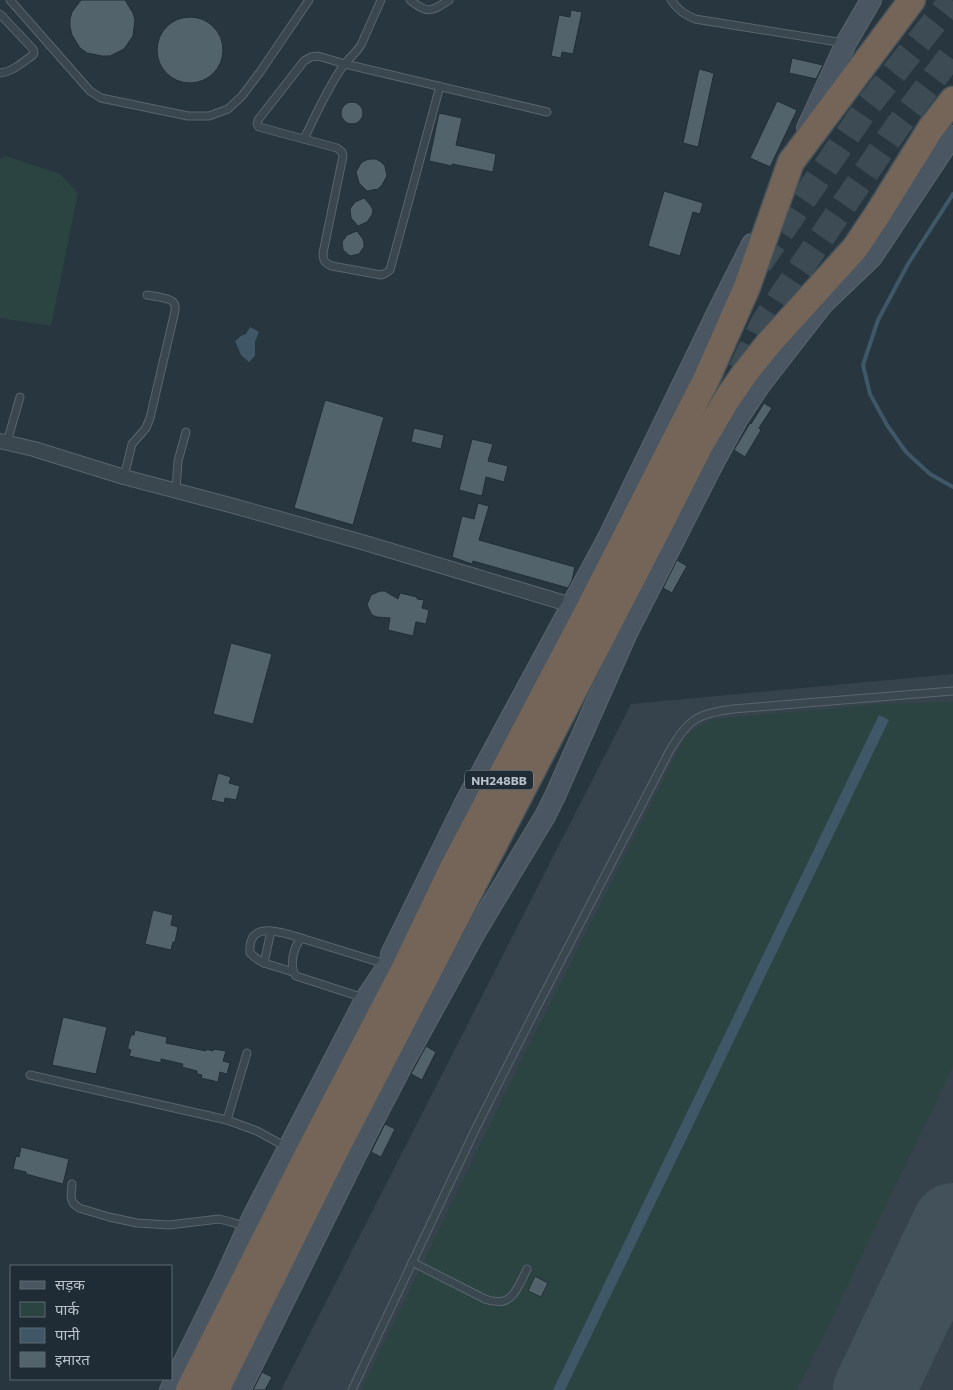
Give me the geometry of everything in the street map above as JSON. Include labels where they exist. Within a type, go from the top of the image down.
[{"type":"highway","points":[[791,162],[909,3]]},
{"type":"highway","name":"NH248BB","points":[[216,1390],[335,1151],[700,445],[727,398],[745,373],[769,343],[855,248],[880,212],[931,128],[953,100]]},
{"type":"highway","name":"NH248BB","points":[[189,1390],[306,1158],[394,965],[453,868],[580,608],[706,380],[747,287],[791,162]]},
{"type":"street","points":[[791,162],[846,43],[871,0]]},
{"type":"street","points":[[240,1390],[396,1078],[458,963],[545,816],[627,633],[726,440],[760,385],[823,304],[872,257],[953,136]]},
{"type":"street","points":[[4,441],[124,477],[372,545],[580,608]]},
{"type":"street","points":[[170,1390],[288,1148],[366,998],[394,965]]},
{"type":"lane","points":[[10,0],[95,96],[188,116],[209,116],[228,109],[242,96],[309,0]]},
{"type":"lane","points":[[304,139],[321,102],[345,64],[361,45],[381,0]]},
{"type":"lane","points":[[410,0],[421,9],[428,10],[435,9],[449,0]]},
{"type":"lane","points":[[671,0],[678,10],[695,18],[846,43]]},
{"type":"lane","points":[[0,14],[34,53],[11,70],[0,73]]},
{"type":"lane","points":[[440,86],[390,270],[381,274],[327,264],[323,260],[323,254],[343,156],[342,152],[337,148],[259,127],[257,124],[258,120],[304,61],[318,56],[547,112]]},
{"type":"lane","points":[[124,477],[132,444],[146,428],[150,418],[175,311],[175,305],[170,300],[147,295]]},
{"type":"lane","points":[[4,441],[20,397]]},
{"type":"lane","points":[[176,490],[178,461],[186,432]]},
{"type":"lane","points":[[352,1390],[475,1130],[681,732],[688,724],[705,714],[733,709],[953,692]]},
{"type":"lane","points":[[366,998],[296,976],[293,972],[257,959],[250,953],[251,940],[258,932],[266,930],[288,934],[394,965]]},
{"type":"lane","points":[[264,962],[271,931]]},
{"type":"lane","points":[[293,972],[292,966],[296,946],[300,939],[304,939]]},
{"type":"lane","points":[[227,1120],[247,1053]]},
{"type":"lane","points":[[30,1075],[227,1120],[257,1131],[288,1148]]},
{"type":"lane","points":[[72,1184],[71,1196],[73,1203],[79,1208],[109,1218],[137,1223],[168,1225],[219,1220],[248,1228]]},
{"type":"lane","points":[[412,1262],[493,1302],[507,1300],[514,1294],[527,1269]]},
{"type":"shaded area","points":[[953,674],[953,1390],[281,1390],[631,704]]},
{"type":"green space","points":[[5,156],[60,174],[78,193],[51,326],[0,318],[0,159]]},
{"type":"green space","points":[[953,702],[953,1066],[797,1390],[361,1390],[520,1063],[685,737],[708,720],[879,704]]},
{"type":"water","points":[[250,327],[259,332],[255,342],[255,356],[249,362],[241,355],[235,341],[246,334]]},
{"type":"water","points":[[879,715],[889,720],[565,1390],[553,1390]]},
{"type":"building","points":[[81,0],[125,0],[135,20],[133,36],[124,49],[110,56],[102,56],[87,53],[80,48],[72,35],[70,19],[72,12]]},
{"type":"building","points":[[571,10],[582,12],[573,54],[562,52],[561,58],[551,56],[559,15],[570,17]]},
{"type":"building","points":[[190,17],[203,20],[213,27],[220,37],[223,50],[220,63],[213,73],[203,80],[190,83],[177,80],[167,73],[160,63],[157,50],[160,37],[167,27],[177,20]]},
{"type":"building","points":[[792,58],[823,65],[816,79],[789,73]]},
{"type":"building","points":[[699,69],[714,73],[698,147],[683,143]]},
{"type":"building","points":[[777,101],[797,110],[770,167],[750,158]]},
{"type":"building","points":[[352,102],[360,105],[363,113],[360,121],[352,124],[344,121],[341,113],[344,105]]},
{"type":"building","points":[[439,113],[462,118],[456,145],[496,154],[493,172],[429,161]]},
{"type":"building","points":[[376,159],[385,166],[387,176],[378,189],[367,191],[359,183],[356,172],[361,163]]},
{"type":"building","points":[[664,191],[703,203],[700,214],[693,212],[680,256],[648,246]]},
{"type":"building","points":[[364,198],[373,210],[372,215],[367,222],[358,226],[351,218],[350,209],[355,202]]},
{"type":"building","points":[[357,231],[363,239],[364,247],[359,254],[350,256],[343,250],[342,242],[347,235]]},
{"type":"building","points":[[325,400],[384,417],[353,525],[294,508]]},
{"type":"building","points":[[764,403],[772,408],[759,428],[761,430],[745,457],[734,450]]},
{"type":"building","points":[[414,428],[444,435],[441,449],[411,442]]},
{"type":"building","points":[[472,439],[493,444],[488,461],[508,466],[504,482],[486,477],[482,496],[459,490]]},
{"type":"building","points":[[478,503],[489,506],[479,540],[575,567],[568,588],[473,561],[472,564],[452,557],[462,516],[474,519]]},
{"type":"building","points":[[677,560],[687,566],[672,593],[663,588]]},
{"type":"building","points":[[385,591],[398,599],[400,593],[424,600],[422,608],[429,610],[426,624],[416,622],[413,636],[388,630],[390,618],[372,615],[367,605],[371,595]]},
{"type":"building","points":[[231,643],[272,654],[253,724],[213,714]]},
{"type":"building","points":[[218,773],[231,777],[229,783],[240,786],[236,800],[225,798],[224,803],[211,800]]},
{"type":"building","points":[[153,910],[173,915],[171,925],[178,927],[171,950],[145,944]]},
{"type":"building","points":[[63,1017],[107,1027],[96,1074],[52,1065]]},
{"type":"building","points":[[135,1030],[167,1037],[166,1043],[206,1051],[206,1049],[213,1051],[213,1049],[226,1051],[223,1061],[230,1063],[227,1074],[220,1072],[218,1082],[201,1078],[202,1075],[197,1074],[197,1071],[182,1067],[183,1064],[161,1059],[161,1063],[129,1056],[131,1050],[128,1049],[128,1046],[131,1035],[134,1035]]},
{"type":"building","points":[[426,1046],[436,1052],[422,1080],[411,1074]]},
{"type":"building","points":[[385,1124],[395,1129],[381,1157],[371,1152]]},
{"type":"building","points":[[21,1147],[69,1159],[63,1184],[13,1169],[16,1156],[19,1157]]},
{"type":"building","points":[[535,1276],[548,1283],[541,1297],[528,1291]]},
{"type":"building","points":[[262,1372],[272,1377],[265,1390],[253,1390]]},
{"type":"waterway","points":[[953,194],[908,264],[878,320],[863,365],[870,394],[887,425],[906,452],[930,474],[953,487]]},
{"type":"taxiway","points":[[892,1351],[920,1324],[935,1313],[953,1304]]},
{"type":"runway","points":[[874,1390],[953,1224]]},
{"type":"tunnel","points":[[759,264],[869,104],[952,0]]},
{"type":"tunnel","points":[[741,370],[764,322],[897,127],[953,53]]}]
